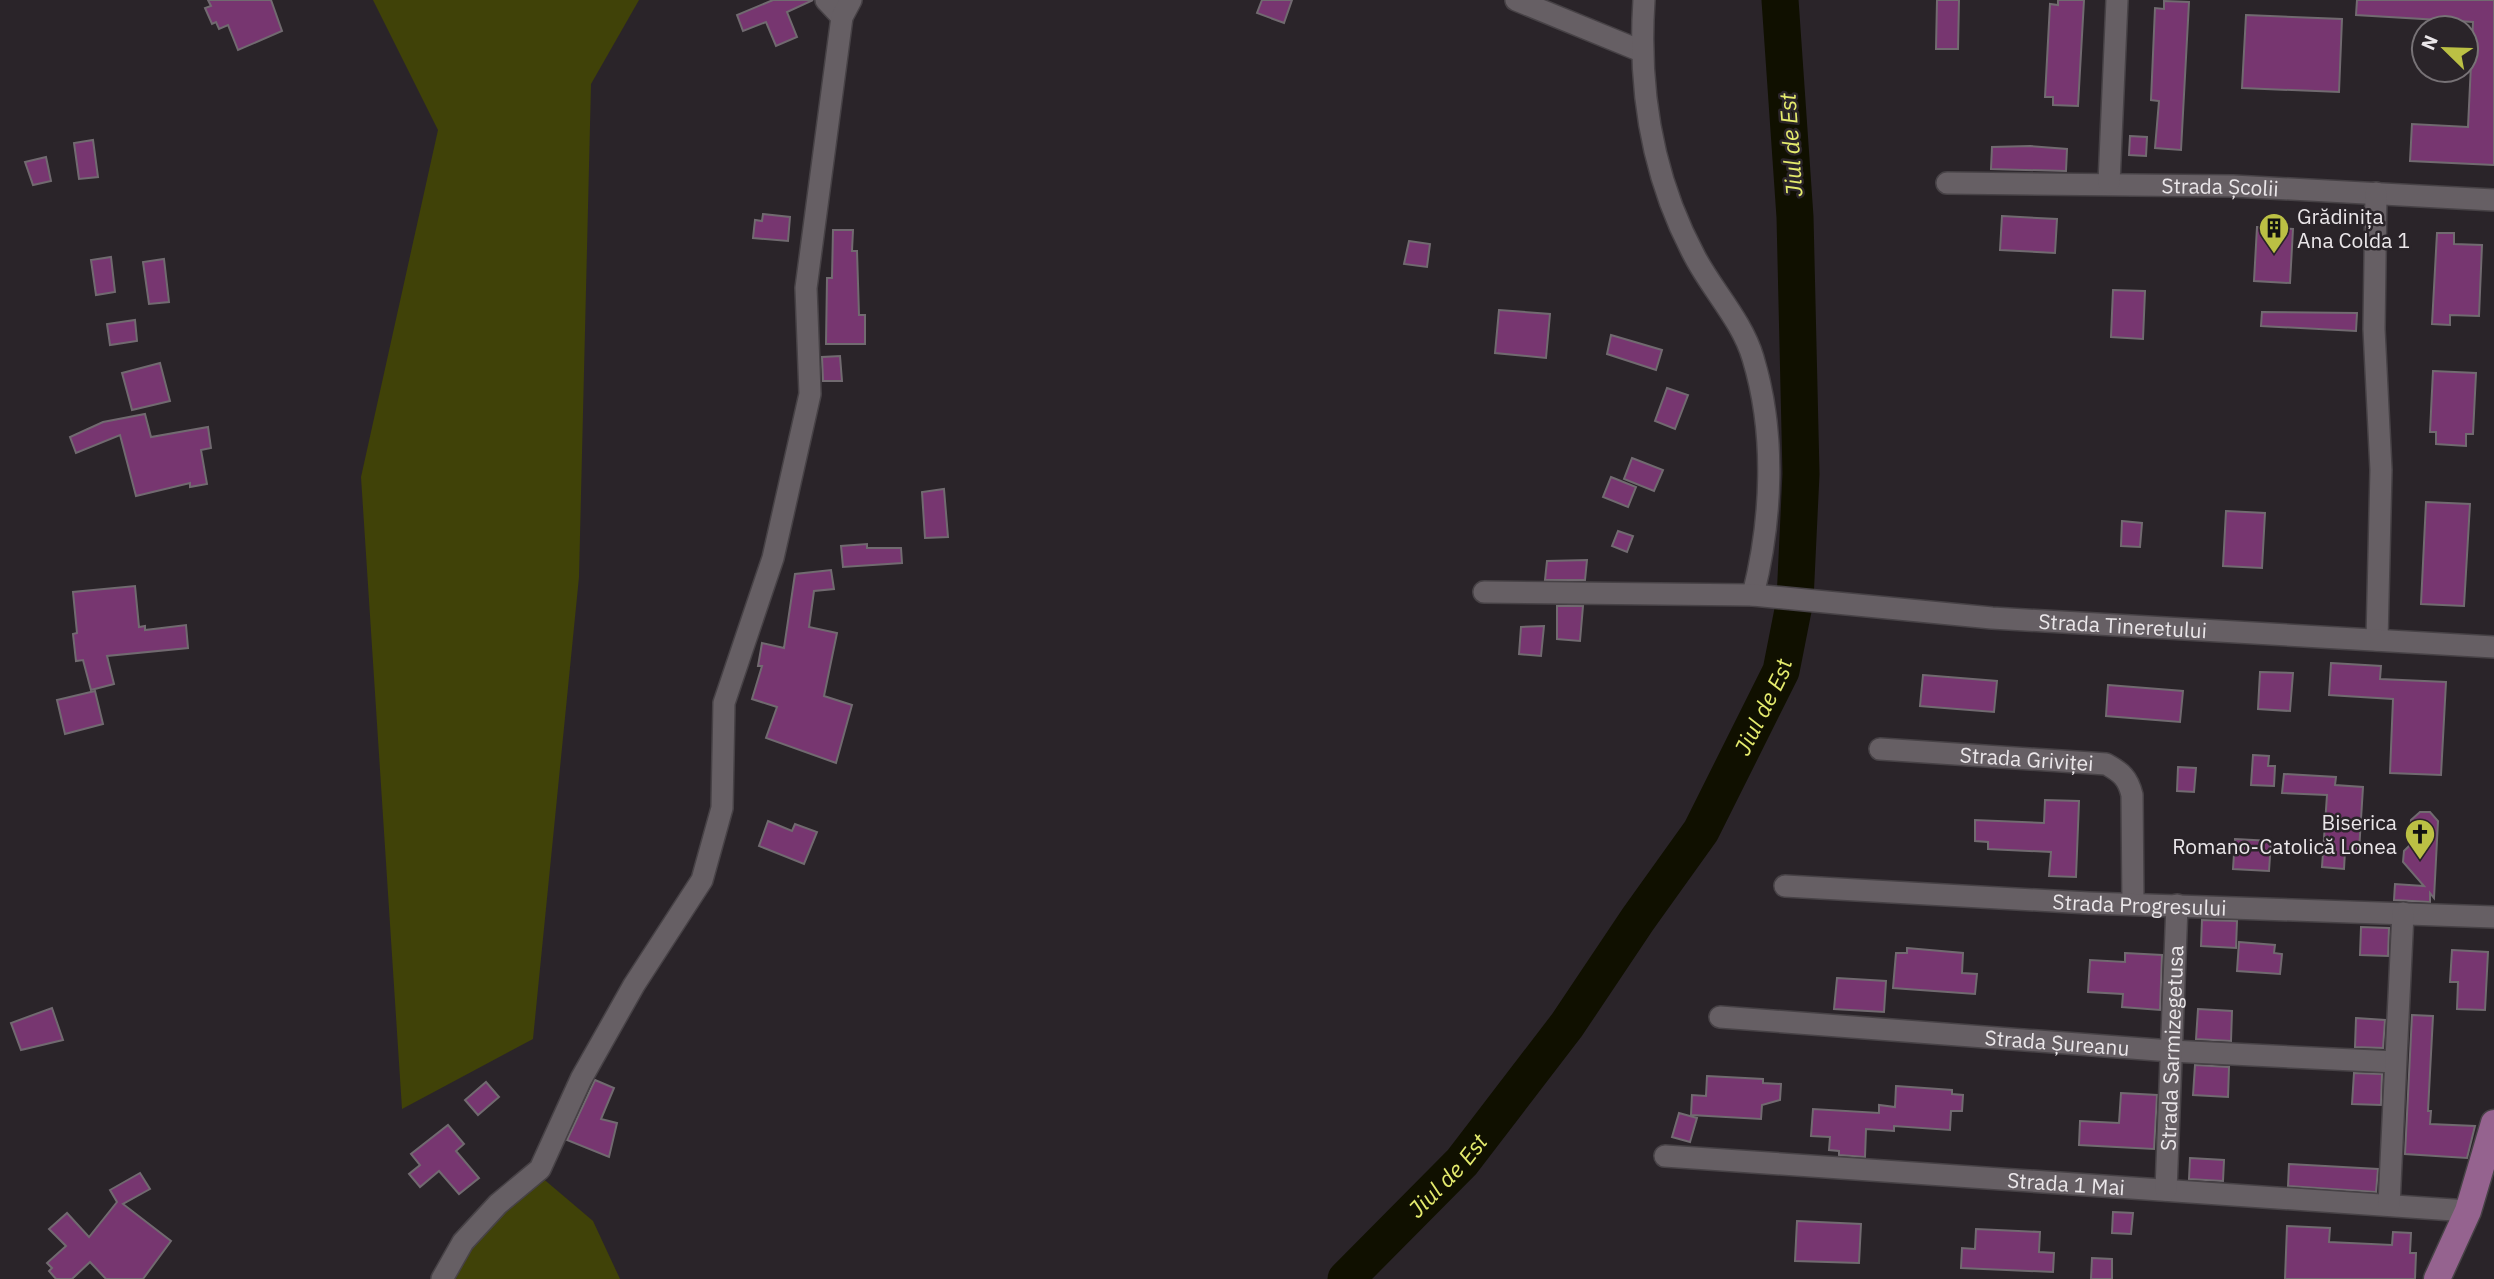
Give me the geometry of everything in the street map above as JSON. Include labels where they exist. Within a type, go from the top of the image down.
[{"type":"main road","points":[[2437,1279],[2468,1211],[2494,1123]]},
{"type":"street","points":[[442,1279],[463,1242],[498,1204],[540,1169],[581,1079],[634,985],[702,880],[722,808],[724,703],[773,558],[810,394],[806,288],[846,9],[826,0]]},
{"type":"street","points":[[1516,0],[1571,25],[1641,51]]},
{"type":"street","points":[[1644,0],[1641,51],[1650,133],[1669,203],[1694,255],[1741,330],[1753,357],[1766,418],[1768,501],[1761,596]]},
{"type":"street","points":[[2109,183],[2117,0]]},
{"type":"street","name":"Strada Școlii","points":[[1947,183],[2109,183],[2494,200]]},
{"type":"street","points":[[2376,193],[2374,329],[2381,470],[2376,640]]},
{"type":"street","name":"Strada Tineretului","points":[[1485,592],[1761,596],[2157,629],[2494,647]]},
{"type":"street","name":"Strada Griviței","points":[[1880,749],[2106,764],[2121,772],[2128,781],[2132,795],[2133,904]]},
{"type":"street","name":"Strada Progresului","points":[[1786,886],[2133,904],[2494,917]]},
{"type":"street","name":"Strada Sarmizegetusa","points":[[2166,1190],[2177,905]]},
{"type":"street","points":[[2389,1205],[2403,913]]},
{"type":"street","name":"Strada Șureanu","points":[[1720,1017],[2171,1051],[2395,1062]]},
{"type":"street","name":"Strada 1 Mai","points":[[1665,1156],[2468,1211]]},
{"type":"shaded area","points":[[373,0],[639,0],[591,84],[579,577],[533,1039],[402,1109],[361,477],[438,130]]},
{"type":"shaded area","points":[[540,1176],[593,1221],[620,1279],[454,1279],[466,1250]]},
{"type":"building","points":[[208,0],[271,0],[282,31],[238,50],[228,25],[219,29],[216,22],[212,24],[205,8],[211,6]]},
{"type":"building","points":[[773,0],[813,0],[787,12],[797,37],[776,46],[766,22],[743,31],[737,15]]},
{"type":"building","points":[[1262,0],[1292,0],[1284,23],[1257,13]]},
{"type":"building","points":[[1937,0],[1959,0],[1958,49],[1936,49]]},
{"type":"building","points":[[2058,0],[2084,0],[2078,106],[2053,105],[2053,97],[2045,97],[2050,4],[2058,5]]},
{"type":"building","points":[[2357,0],[2494,0],[2494,165],[2410,161],[2412,124],[2468,127],[2470,84],[2480,84],[2480,14],[2410,14],[2410,18],[2356,15]]},
{"type":"building","points":[[2164,1],[2189,2],[2181,150],[2155,148],[2159,101],[2151,100],[2155,8],[2164,9]]},
{"type":"building","points":[[2246,15],[2342,19],[2339,92],[2242,88]]},
{"type":"building","points":[[2130,136],[2147,137],[2146,156],[2129,155]]},
{"type":"building","points":[[93,140],[98,177],[79,179],[74,143]]},
{"type":"building","points":[[1992,147],[2067,149],[2066,171],[1991,169]]},
{"type":"building","points":[[46,157],[51,181],[33,185],[25,162]]},
{"type":"building","points":[[763,214],[790,217],[788,241],[753,238],[755,220],[762,221]]},
{"type":"building","points":[[2002,216],[2057,219],[2055,253],[2000,250]]},
{"type":"building","name":"Grădinița Ana Colda 1","points":[[2257,227],[2293,229],[2290,283],[2254,281]]},
{"type":"building","points":[[833,230],[853,230],[852,251],[857,251],[859,315],[865,315],[865,344],[826,344],[827,278],[832,278]]},
{"type":"building","points":[[2437,233],[2454,233],[2454,244],[2482,245],[2479,316],[2450,315],[2450,325],[2432,324]]},
{"type":"building","points":[[1409,241],[1430,244],[1427,267],[1404,264]]},
{"type":"building","points":[[111,257],[115,292],[96,295],[91,260]]},
{"type":"building","points":[[164,259],[169,302],[149,304],[143,262]]},
{"type":"building","points":[[2113,290],[2145,291],[2143,339],[2111,337]]},
{"type":"building","points":[[1499,310],[1550,314],[1546,358],[1495,353]]},
{"type":"building","points":[[2262,312],[2357,313],[2356,331],[2261,326]]},
{"type":"building","points":[[135,320],[137,341],[110,345],[107,324]]},
{"type":"building","points":[[1611,335],[1662,350],[1656,370],[1607,354]]},
{"type":"building","points":[[840,356],[842,381],[823,381],[822,357]]},
{"type":"building","points":[[160,363],[170,401],[132,410],[122,373]]},
{"type":"building","points":[[2433,371],[2476,373],[2473,434],[2466,434],[2466,446],[2436,444],[2436,432],[2430,432]]},
{"type":"building","points":[[1667,388],[1688,395],[1675,429],[1655,421]]},
{"type":"building","points":[[145,414],[151,437],[208,427],[211,448],[201,450],[207,484],[190,487],[190,483],[136,496],[120,435],[76,453],[70,437],[103,422]]},
{"type":"building","points":[[1632,458],[1663,470],[1654,491],[1624,479]]},
{"type":"building","points":[[1611,477],[1636,487],[1628,507],[1603,497]]},
{"type":"building","points":[[944,489],[948,537],[925,538],[922,492]]},
{"type":"building","points":[[2426,502],[2470,504],[2464,606],[2421,604]]},
{"type":"building","points":[[2226,511],[2265,513],[2262,568],[2223,566]]},
{"type":"building","points":[[2122,521],[2142,523],[2140,547],[2121,546]]},
{"type":"building","points":[[1618,531],[1633,536],[1627,552],[1612,546]]},
{"type":"building","points":[[867,544],[867,548],[901,548],[902,563],[843,567],[841,546]]},
{"type":"building","points":[[1587,560],[1585,580],[1545,580],[1547,561]]},
{"type":"building","points":[[831,570],[834,589],[814,591],[809,627],[837,633],[824,696],[852,705],[836,763],[766,738],[777,707],[752,699],[762,666],[758,666],[762,643],[784,648],[795,574]]},
{"type":"building","points":[[135,586],[139,627],[145,626],[145,630],[186,625],[188,648],[107,656],[114,684],[91,690],[83,660],[76,661],[73,634],[77,633],[73,592]]},
{"type":"building","points":[[1557,606],[1583,606],[1580,641],[1557,639]]},
{"type":"building","points":[[1544,626],[1541,656],[1519,654],[1521,627]]},
{"type":"building","points":[[2331,663],[2381,666],[2380,679],[2446,682],[2441,775],[2390,773],[2393,699],[2329,695]]},
{"type":"building","points":[[2260,672],[2293,673],[2290,711],[2258,709]]},
{"type":"building","points":[[1923,675],[1997,681],[1994,712],[1920,706]]},
{"type":"building","points":[[2108,685],[2183,691],[2180,722],[2106,716]]},
{"type":"building","points":[[95,691],[103,724],[65,734],[57,700]]},
{"type":"building","points":[[2253,755],[2269,756],[2268,766],[2275,766],[2274,786],[2251,785]]},
{"type":"building","points":[[2178,767],[2196,768],[2194,792],[2177,791]]},
{"type":"building","points":[[2284,774],[2336,777],[2335,785],[2363,787],[2359,851],[2345,851],[2344,869],[2322,867],[2327,795],[2282,793]]},
{"type":"building","points":[[2045,800],[2079,801],[2076,877],[2049,876],[2051,852],[1988,849],[1988,842],[1975,841],[1975,820],[2044,823]]},
{"type":"building","points":[[2420,812],[2430,812],[2438,821],[2434,898],[2430,893],[2430,902],[2394,900],[2395,884],[2424,886],[2403,862],[2404,851],[2409,846],[2411,820]]},
{"type":"building","points":[[768,821],[792,831],[795,824],[817,832],[804,864],[759,846]]},
{"type":"building","points":[[2235,839],[2271,841],[2269,871],[2233,869]]},
{"type":"building","points":[[2202,920],[2237,921],[2236,948],[2201,946]]},
{"type":"building","points":[[2361,927],[2389,928],[2388,956],[2360,955]]},
{"type":"building","points":[[2239,942],[2275,945],[2274,953],[2282,954],[2280,974],[2237,971]]},
{"type":"building","points":[[1907,948],[1963,953],[1962,973],[1977,974],[1975,994],[1893,988],[1896,953],[1907,953]]},
{"type":"building","points":[[2452,950],[2488,952],[2485,1010],[2457,1009],[2458,982],[2450,982]]},
{"type":"building","points":[[2125,953],[2162,955],[2160,1010],[2122,1007],[2123,994],[2088,992],[2090,960],[2125,962]]},
{"type":"building","points":[[1837,978],[1886,981],[1884,1012],[1834,1009]]},
{"type":"building","points":[[52,1008],[63,1040],[21,1050],[11,1023]]},
{"type":"building","points":[[2198,1009],[2232,1011],[2231,1041],[2196,1039]]},
{"type":"building","points":[[2412,1015],[2433,1016],[2428,1111],[2431,1111],[2430,1124],[2475,1126],[2467,1158],[2405,1154]]},
{"type":"building","points":[[2356,1018],[2385,1020],[2383,1048],[2355,1047]]},
{"type":"building","points":[[2195,1065],[2229,1067],[2228,1097],[2193,1095]]},
{"type":"building","points":[[2354,1073],[2382,1074],[2381,1105],[2352,1104]]},
{"type":"building","points":[[1707,1076],[1763,1079],[1763,1083],[1781,1084],[1780,1100],[1762,1105],[1761,1119],[1691,1115],[1692,1095],[1706,1096]]},
{"type":"building","points":[[595,1080],[614,1088],[601,1119],[617,1123],[609,1157],[567,1140]]},
{"type":"building","points":[[486,1082],[499,1097],[478,1115],[465,1100]]},
{"type":"building","points":[[1896,1086],[1952,1090],[1952,1094],[1963,1095],[1962,1111],[1951,1111],[1950,1130],[1894,1126],[1894,1131],[1866,1129],[1865,1157],[1839,1155],[1839,1151],[1829,1150],[1830,1137],[1811,1136],[1813,1109],[1879,1113],[1879,1105],[1895,1107]]},
{"type":"building","points":[[2121,1093],[2157,1095],[2154,1149],[2079,1145],[2080,1121],[2119,1123]]},
{"type":"building","points":[[1679,1113],[1697,1118],[1690,1142],[1672,1137]]},
{"type":"building","points":[[448,1125],[464,1144],[456,1151],[479,1178],[459,1194],[439,1171],[420,1187],[409,1174],[420,1165],[411,1154]]},
{"type":"building","points":[[2190,1158],[2224,1160],[2223,1181],[2189,1179]]},
{"type":"building","points":[[2289,1164],[2378,1169],[2376,1192],[2288,1186]]},
{"type":"building","points":[[140,1173],[150,1189],[123,1204],[171,1241],[143,1279],[106,1279],[90,1262],[72,1279],[56,1279],[49,1271],[52,1268],[47,1263],[66,1246],[49,1229],[67,1213],[89,1237],[117,1202],[110,1190]]},
{"type":"building","points":[[2113,1212],[2133,1213],[2131,1234],[2112,1233]]},
{"type":"building","points":[[1797,1221],[1861,1224],[1859,1263],[1795,1261]]},
{"type":"building","points":[[2287,1226],[2330,1228],[2329,1242],[2392,1245],[2393,1232],[2411,1233],[2410,1253],[2416,1253],[2415,1279],[2285,1279]]},
{"type":"building","points":[[1976,1229],[2040,1232],[2039,1252],[2054,1253],[2053,1272],[1961,1268],[1962,1248],[1975,1249]]},
{"type":"building","points":[[2092,1258],[2112,1259],[2112,1279],[2091,1279]]},
{"type":"waterway","name":"Jiul de Est","points":[[1346,1279],[1462,1162],[1567,1025],[1701,831],[1781,671],[1795,600],[1801,474],[1795,217],[1780,0]]},
{"type":"place","name":"Grădinița Ana Colda 1","points":[[2274,255]]},
{"type":"place","name":"Biserica Romano-Catolică Lonea","points":[[2420,861]]}]
